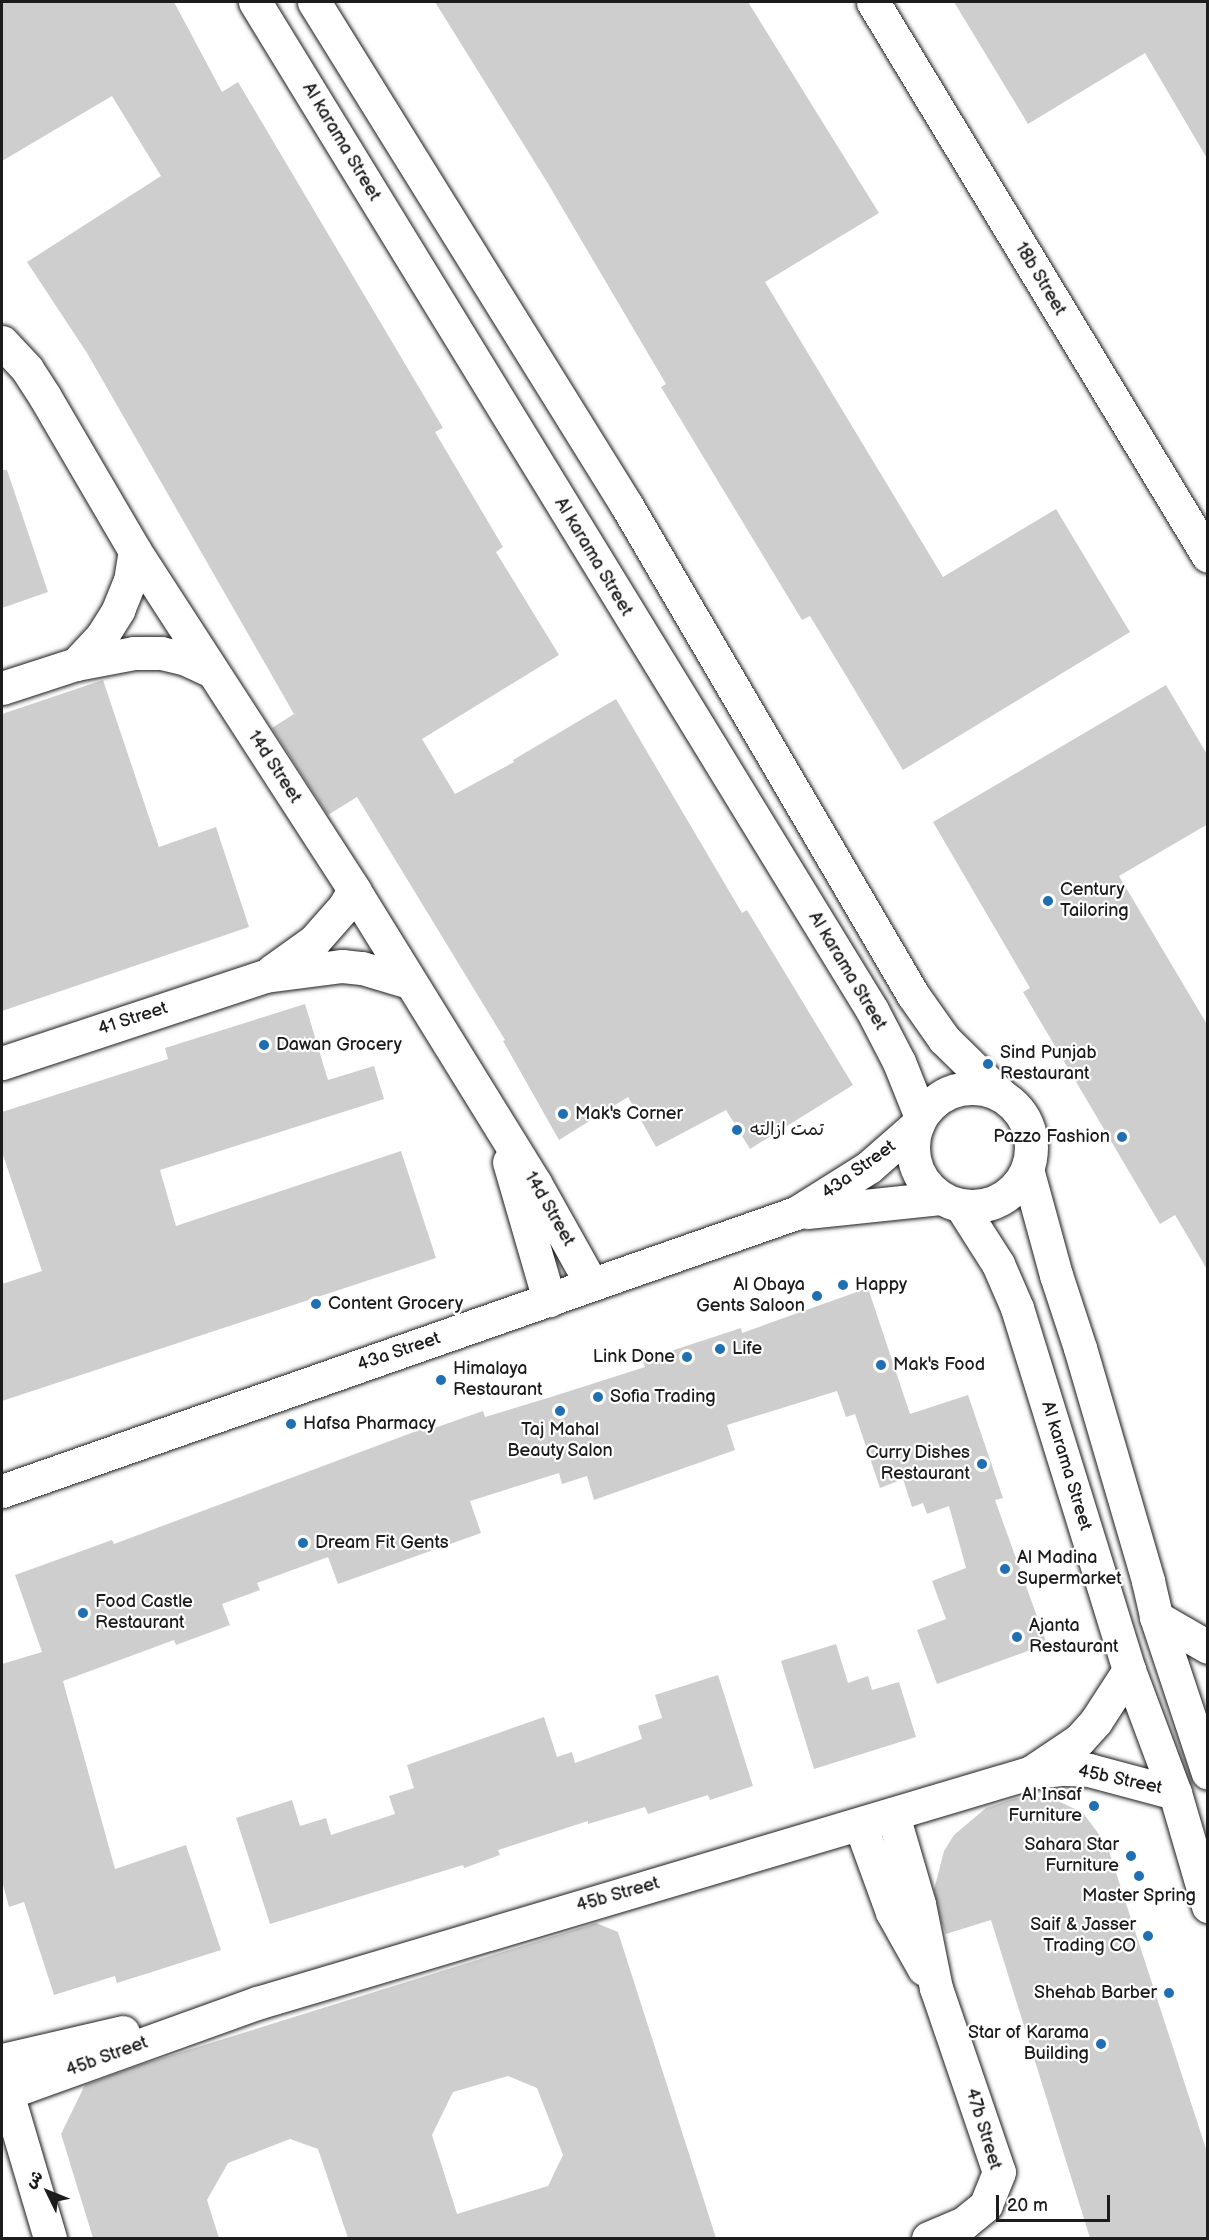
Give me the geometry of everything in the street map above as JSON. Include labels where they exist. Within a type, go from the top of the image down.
[{"type":"street","name":"Al karama Street","points":[[255,2],[872,1010],[895,1053],[919,1120]]},
{"type":"street","points":[[314,2],[627,506],[913,996],[944,1039],[1014,1106],[1027,1127],[1031,1152],[1027,1169],[1016,1186],[1001,1199],[981,1206],[951,1202],[925,1184],[915,1166],[913,1144],[919,1120],[933,1103],[957,1090],[984,1089],[1001,1095]]},
{"type":"street","name":"18b Street","points":[[873,2],[1208,556]]},
{"type":"street","name":"14d Street","points":[[2,342],[27,369],[45,397],[135,551],[354,890],[504,1137],[535,1183],[591,1283]]},
{"type":"street","points":[[76,664],[102,636],[118,610],[130,581],[135,551]]},
{"type":"street","points":[[2,688],[76,664],[134,653],[161,653],[186,659],[210,670]]},
{"type":"street","name":"41 Street","points":[[266,976],[314,941],[354,890]]},
{"type":"street","name":"41 Street","points":[[2,1063],[266,976],[342,966],[362,968],[409,982]]},
{"type":"street","name":"43a Street","points":[[2,1491],[796,1213],[868,1167],[919,1120]]},
{"type":"street","name":"14d Street","points":[[504,1137],[549,1300]]},
{"type":"street","points":[[1027,1169],[1056,1275],[1080,1348],[1145,1570],[1156,1617],[1206,1759]]},
{"type":"street","name":"Al karama Street","points":[[951,1202],[998,1264],[1017,1308],[1129,1670],[1175,1793],[1208,1906]]},
{"type":"street","name":"43a Street","points":[[796,1213],[951,1202]]},
{"type":"street","points":[[1156,1617],[1208,1647]]},
{"type":"street","name":"45b Street","points":[[1029,1773],[1079,1740],[1106,1708],[1129,1670]]},
{"type":"street","name":"45b Street","points":[[4,2085],[208,2019],[1029,1773],[1064,1769],[1089,1770],[1175,1793]]},
{"type":"street","name":"47b Street","points":[[893,1815],[919,1904],[936,1988],[999,2172],[986,2205],[964,2223],[928,2238]]},
{"type":"street","name":"47b Street","points":[[860,1824],[892,1912],[936,1988]]},
{"type":"street","name":"45b Street","points":[[2,2060],[161,2024],[208,2019]]},
{"type":"street","points":[[4,2085],[50,2238]]},
{"type":"building","points":[[2,2],[174,2],[222,92],[238,82],[443,428],[435,432],[503,547],[496,552],[559,655],[422,739],[455,794],[514,762],[513,760],[616,699],[742,913],[747,910],[853,1085],[750,1149],[726,1110],[656,1147],[628,1097],[559,1140],[503,1041],[505,1040],[357,797],[328,815],[272,728],[294,714],[87,353],[27,262],[161,176],[112,96],[2,161]]},
{"type":"building","points":[[435,2],[748,2],[879,213],[765,282],[943,577],[1056,509],[1130,632],[903,770],[810,616],[802,620],[661,387],[666,384],[547,182]]},
{"type":"building","points":[[954,2],[1208,2],[1208,160],[1145,53],[1028,124]]},
{"type":"building","points":[[2,470],[7,470],[48,592],[2,608]]},
{"type":"building","points":[[103,680],[159,847],[216,827],[249,927],[2,1011],[2,714]]},
{"type":"building","points":[[1166,685],[1208,756],[1208,824],[1119,876],[1208,1026],[1208,1271],[1175,1215],[1160,1224],[1023,992],[1030,988],[933,822]]},
{"type":"building","points":[[305,1004],[328,1080],[374,1066],[384,1099],[160,1170],[176,1226],[401,1151],[436,1258],[2,1401],[2,1284],[42,1271],[2,1152],[2,1112],[168,1059],[165,1048]]},
{"type":"building","points":[[868,1288],[910,1414],[968,1395],[1003,1498],[995,1500],[1047,1644],[937,1684],[917,1630],[946,1619],[932,1581],[966,1568],[949,1506],[927,1514],[923,1503],[912,1507],[903,1479],[880,1488],[855,1414],[846,1417],[837,1391],[727,1425],[735,1450],[594,1500],[587,1476],[562,1484],[559,1473],[470,1501],[481,1533],[338,1584],[328,1557],[257,1583],[260,1590],[222,1604],[230,1625],[176,1645],[174,1640],[63,1681],[115,1869],[186,1845],[221,1950],[117,1983],[115,1976],[54,1995],[24,1902],[9,1907],[2,1881],[2,1664],[42,1652],[15,1575],[112,1540],[114,1544],[422,1429],[423,1432],[483,1411],[485,1417],[551,1397],[645,1367],[643,1361],[677,1349],[741,1328],[742,1333]]},
{"type":"building","points":[[836,1644],[848,1683],[868,1676],[872,1690],[899,1682],[916,1737],[814,1769],[781,1661]]},
{"type":"building","points":[[718,1675],[753,1786],[710,1800],[708,1795],[648,1814],[645,1807],[588,1824],[588,1821],[498,1850],[500,1855],[464,1868],[463,1865],[270,1924],[236,1818],[292,1800],[300,1826],[326,1818],[331,1835],[395,1814],[389,1796],[414,1788],[407,1765],[544,1717],[557,1757],[572,1752],[575,1763],[642,1739],[638,1726],[662,1718],[655,1695]]},
{"type":"building","name":"Star of Karama Building","points":[[1037,1797],[1058,1801],[1083,1813],[1107,1845],[1208,2155],[1208,2238],[1090,2238],[991,1920],[946,1934],[942,1924],[934,1890],[944,1851],[954,1835],[986,1808],[1016,1798]]},
{"type":"building","points":[[596,1923],[618,1932],[716,2238],[348,2238],[318,2149],[290,2139],[228,2163],[207,2200],[219,2238],[93,2238],[61,2134],[85,2085],[140,2065]],"holes":[[[508,2076],[537,2088],[563,2155],[548,2186],[457,2214],[432,2135],[453,2092]]]},
{"type":"place","name":"Century Tailoring","points":[[1048,901]]},
{"type":"place","name":"Dawan Grocery","points":[[264,1045]]},
{"type":"place","name":"Sind Punjab Restaurant","points":[[988,1064]]},
{"type":"place","name":"Mak's Corner","points":[[563,1114]]},
{"type":"place","name":"تمت ازالته","points":[[737,1130]]},
{"type":"place","name":"Pazzo Fashion","points":[[1122,1137]]},
{"type":"place","name":"Happy","points":[[843,1285]]},
{"type":"place","name":"Al Obaya Gents Saloon","points":[[817,1296]]},
{"type":"place","name":"Content Grocery","points":[[316,1304]]},
{"type":"place","name":"Life","points":[[720,1349]]},
{"type":"place","name":"Link Done","points":[[687,1357]]},
{"type":"place","name":"Mak's Food","points":[[881,1365]]},
{"type":"place","name":"Himalaya Restaurant","points":[[441,1380]]},
{"type":"place","name":"Sofia Trading","points":[[598,1397]]},
{"type":"place","name":"Taj Mahal Beauty Salon","points":[[560,1411]]},
{"type":"place","name":"Hafsa Pharmacy","points":[[291,1424]]},
{"type":"place","name":"Curry Dishes Restaurant","points":[[982,1464]]},
{"type":"place","name":"Dream Fit Gents","points":[[303,1543]]},
{"type":"place","name":"Al Madina Supermarket","points":[[1005,1569]]},
{"type":"place","name":"Food Castle Restaurant","points":[[83,1613]]},
{"type":"place","name":"Ajanta Restaurant","points":[[1017,1637]]},
{"type":"place","name":"Al Insaf Furniture","points":[[1094,1806]]},
{"type":"place","name":"Sahara Star Furniture","points":[[1131,1856]]},
{"type":"place","name":"Master Spring","points":[[1139,1876]]},
{"type":"place","name":"Saif & Jasser Trading CO","points":[[1148,1936]]},
{"type":"place","name":"Shehab Barber","points":[[1169,1993]]},
{"type":"place","name":"Star of Karama Building","points":[[1101,2044]]}]
